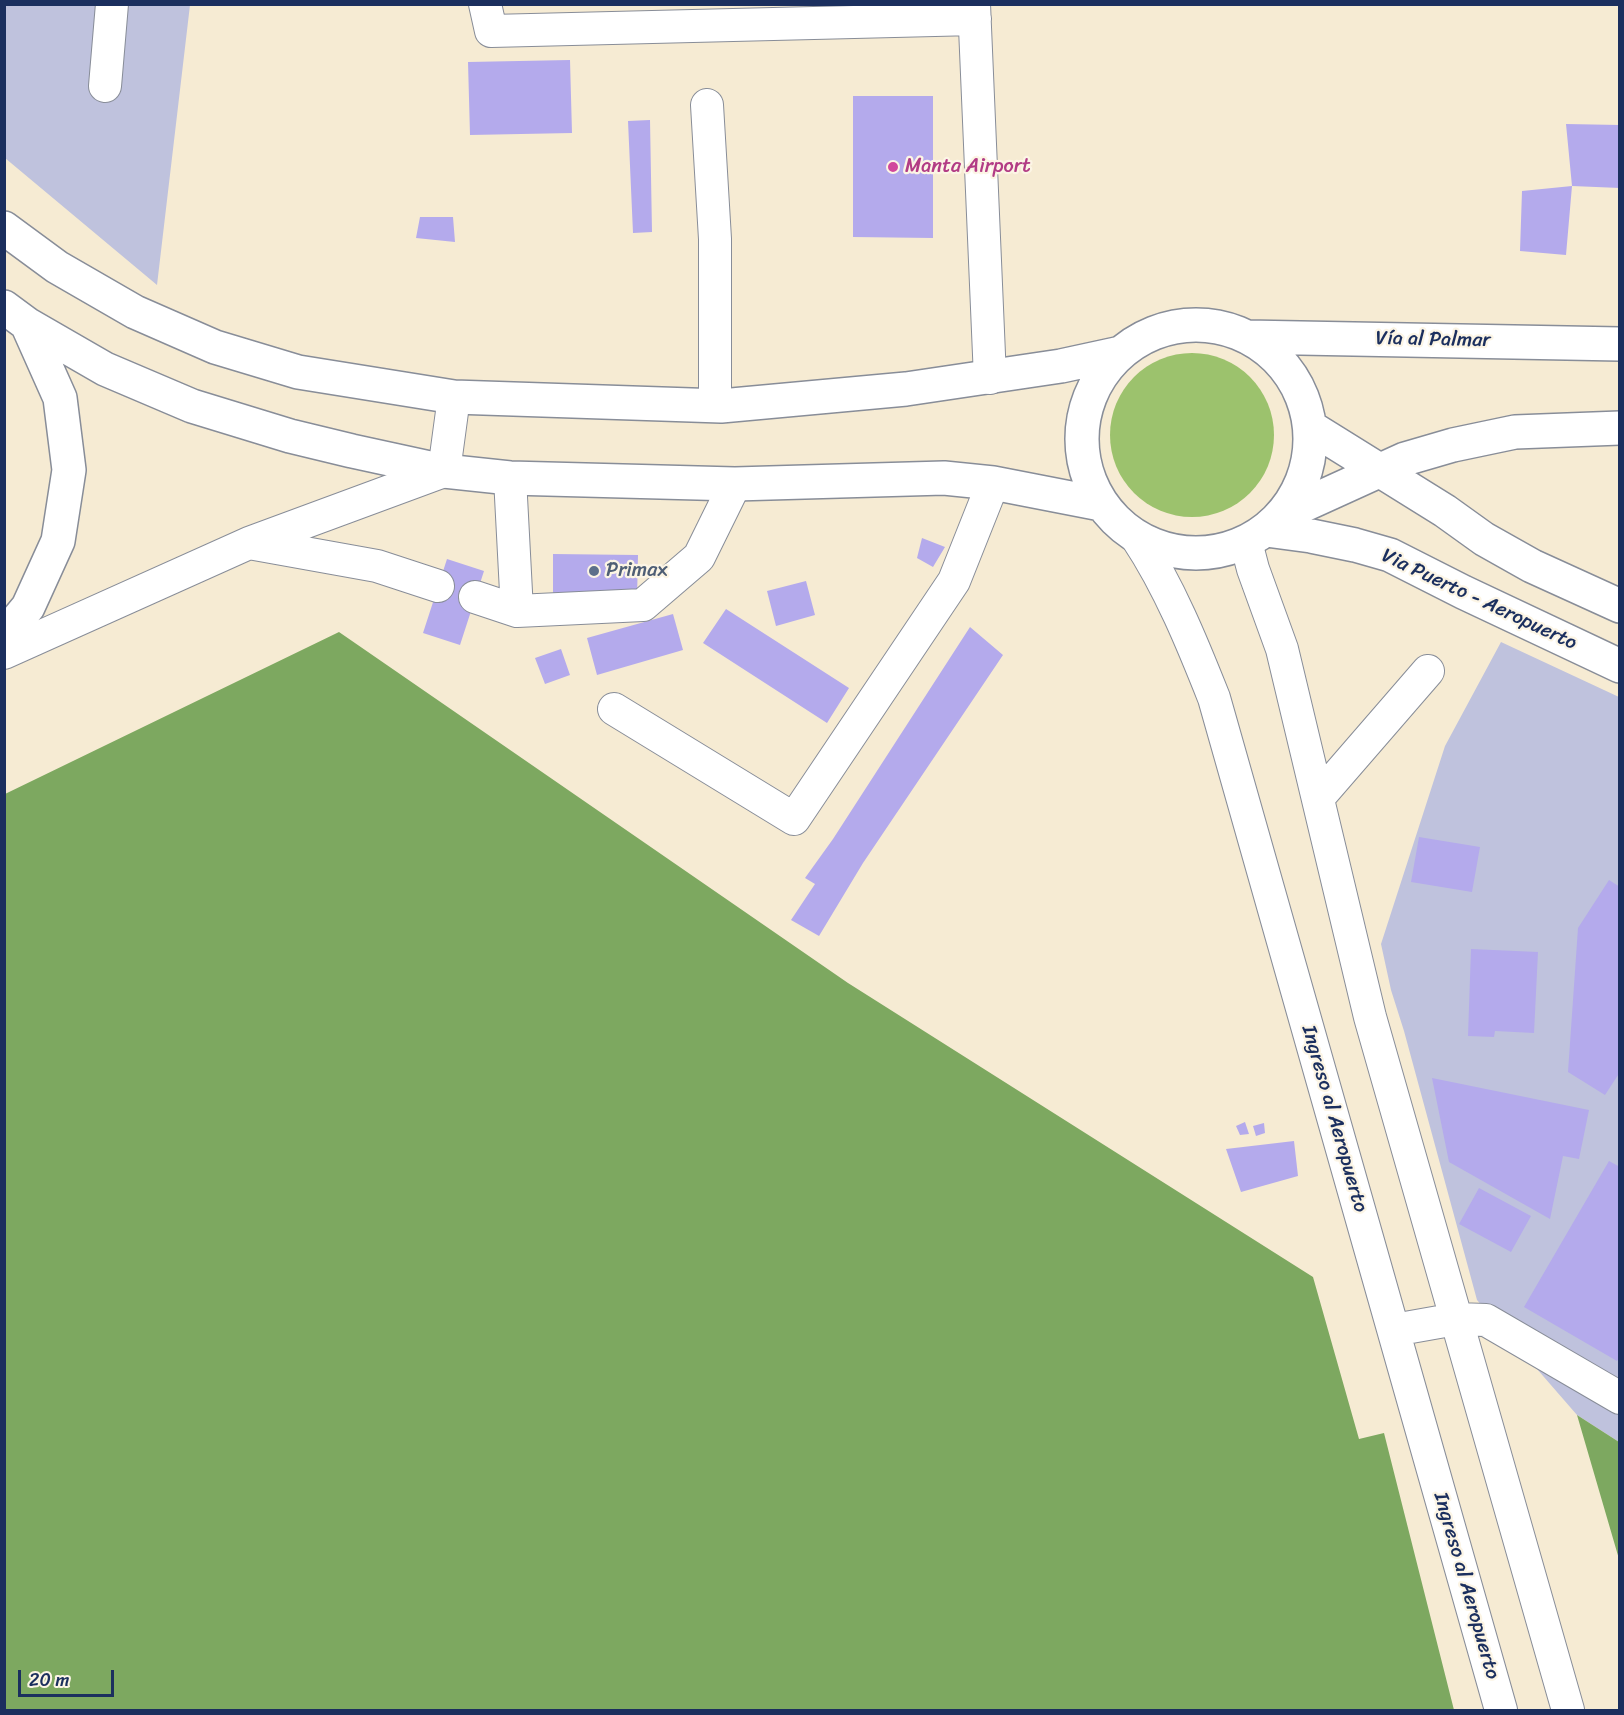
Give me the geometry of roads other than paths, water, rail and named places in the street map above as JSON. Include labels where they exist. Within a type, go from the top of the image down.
[{"type":"main road","points":[[4,228],[57,267],[135,312],[215,347],[298,372],[454,397],[715,406],[906,389],[990,378],[1121,353]]},
{"type":"main road","points":[[16,315],[105,369],[192,406],[352,452],[444,471],[510,478],[735,484],[944,478],[993,483],[1101,504]]},
{"type":"main road","points":[[4,636],[28,607],[58,541],[69,470],[60,398],[16,315]]},
{"type":"main road","points":[[1265,529],[1299,488],[1309,458],[1310,427],[1306,408],[1290,374],[1263,347],[1246,337],[1221,328],[1195,325],[1168,328],[1143,338],[1121,353],[1099,377],[1085,408],[1081,441],[1086,474],[1101,504],[1118,523],[1137,538],[1163,549],[1191,554],[1220,551],[1265,529],[1380,470],[1405,459],[1453,445],[1515,432],[1620,428]]},
{"type":"main road","name":"Vía al Palmar","points":[[1246,337],[1620,344]]},
{"type":"main road","points":[[1310,427],[1445,511],[1484,539],[1533,566],[1620,606]]},
{"type":"main road","name":"Via Puerto - Aeropuerto","points":[[1265,529],[1355,545],[1390,555],[1620,666]]},
{"type":"street","points":[[105,86],[112,4]]},
{"type":"street","points":[[485,4],[491,31],[974,12],[990,378]]},
{"type":"street","points":[[707,105],[716,239],[715,406]]},
{"type":"street","points":[[4,653],[249,543],[444,471],[454,397]]},
{"type":"street","points":[[510,478],[517,611]]},
{"type":"street","points":[[614,709],[794,819],[954,581],[993,483]]},
{"type":"street","points":[[475,597],[517,611],[643,605],[699,557],[735,484]]},
{"type":"street","points":[[1265,529],[1252,569],[1282,649],[1370,1017],[1568,1710]]},
{"type":"street","name":"Ingreso al Aeropuerto","points":[[1137,538],[1153,561],[1214,698],[1501,1710]]},
{"type":"street","points":[[249,543],[377,566],[438,586]]},
{"type":"street","points":[[1318,798],[1428,671]]},
{"type":"street","points":[[1394,1330],[1456,1319],[1486,1320],[1620,1398]]},
{"type":"place","name":"Manta Airport","points":[[893,167]]},
{"type":"place","name":"Primax","points":[[594,571]]}]
